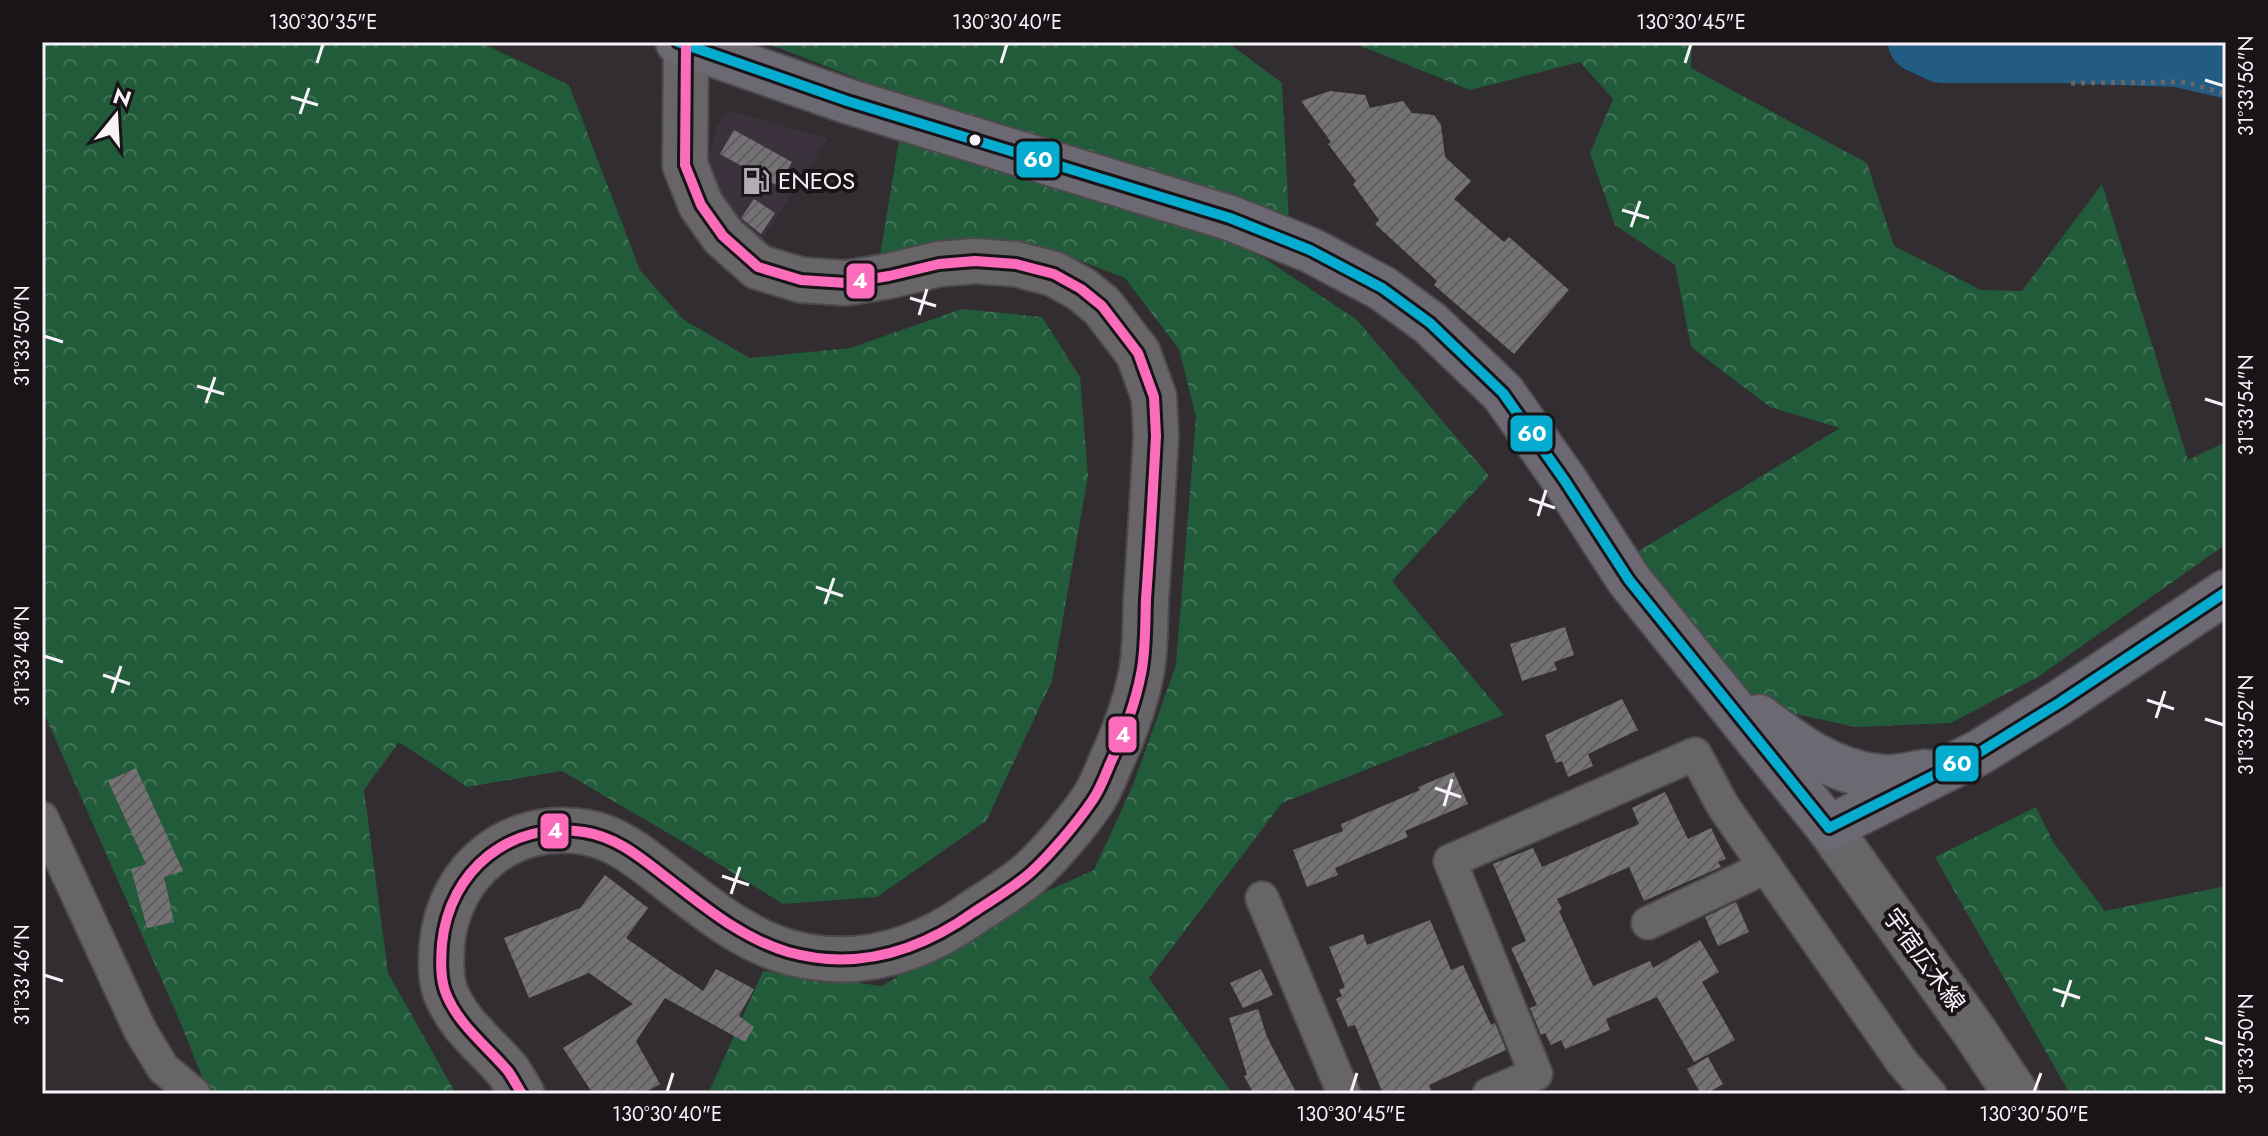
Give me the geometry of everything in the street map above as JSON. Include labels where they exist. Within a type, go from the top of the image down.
[{"type":"main road","points":[[682,44],[847,101],[1230,218],[1310,250],[1382,288],[1430,323],[1503,393],[1629,580],[1829,828],[1980,752],[2226,592]]},
{"type":"main road","points":[[1706,676],[1800,748],[1824,761],[1884,778],[1945,770]]},
{"type":"street","points":[[522,1094],[509,1073],[469,1031],[455,1010],[444,990],[441,961],[444,929],[456,893],[479,864],[506,843],[532,833],[559,830],[586,832],[614,840],[724,922],[759,942],[820,959],[857,960],[887,954],[917,945],[961,922],[1029,873],[1052,848],[1094,799],[1123,736],[1141,673],[1156,436],[1154,397],[1138,353],[1102,306],[1081,289],[1054,274],[1016,264],[975,261],[939,264],[846,283],[801,280],[758,267],[723,236],[708,216],[685,165],[682,44]]},
{"type":"street","points":[[1489,1094],[1536,1074],[1450,861],[1695,754],[1723,806],[1902,1062],[1930,1094]]},
{"type":"street","points":[[42,818],[140,1030],[163,1068],[194,1094]]},
{"type":"street","name":"宇宿広木線","points":[[1829,828],[2016,1094]]},
{"type":"street","points":[[1648,923],[1766,867]]},
{"type":"street","points":[[1262,898],[1344,1094]]},
{"type":"path","points":[[2071,83],[2185,82],[2226,94]]},
{"type":"shaded area","name":"ENEOS","points":[[729,111],[828,138],[761,242],[736,223],[717,198],[707,163],[717,126]]},
{"type":"green space","points":[[42,42],[480,42],[569,85],[640,270],[684,320],[750,358],[850,348],[962,309],[1042,317],[1080,377],[1088,476],[1052,681],[986,821],[877,897],[783,904],[562,771],[467,787],[399,742],[364,790],[388,973],[456,1094],[209,1094],[42,709]]},
{"type":"green space","points":[[764,42],[1227,42],[1282,83],[1289,221],[976,125]]},
{"type":"green space","points":[[1351,42],[1692,42],[1691,68],[1867,163],[1894,246],[1981,290],[2022,291],[2102,184],[2188,460],[2226,442],[2226,544],[2038,677],[1951,723],[1856,727],[1758,706],[1634,554],[1840,428],[1770,407],[1691,347],[1675,265],[1615,225],[1590,153],[1613,99],[1580,62],[1470,90]]},
{"type":"green space","points":[[899,140],[1143,206],[1264,258],[1357,320],[1489,476],[1392,581],[1504,715],[1282,803],[1149,978],[1233,1094],[708,1094],[763,971],[882,986],[1005,910],[1094,870],[1133,785],[1176,665],[1196,417],[1179,349],[1125,278],[1036,244],[951,245],[879,262]]},
{"type":"green space","points":[[2036,807],[2053,842],[2105,911],[2226,886],[2226,1094],[2070,1094],[1935,857]]},
{"type":"building","points":[[1330,91],[1365,95],[1370,108],[1403,101],[1412,113],[1434,115],[1441,125],[1445,157],[1471,181],[1454,199],[1504,242],[1509,237],[1569,290],[1514,354],[1434,285],[1437,281],[1375,224],[1379,220],[1353,184],[1356,181],[1301,101]]},
{"type":"building","points":[[734,130],[792,162],[778,186],[720,154]]},
{"type":"building","points":[[754,199],[775,213],[761,234],[741,218]]},
{"type":"building","points":[[1565,627],[1574,655],[1554,662],[1557,670],[1522,681],[1510,644]]},
{"type":"building","points":[[1622,699],[1638,730],[1588,754],[1593,766],[1568,777],[1562,761],[1556,763],[1545,735]]},
{"type":"building","points":[[136,768],[183,871],[164,877],[174,922],[147,928],[131,869],[146,864],[108,781]]},
{"type":"building","points":[[1454,772],[1468,804],[1405,831],[1408,837],[1335,868],[1338,875],[1307,887],[1293,850],[1343,831],[1341,824]]},
{"type":"building","points":[[1665,792],[1688,839],[1711,828],[1726,859],[1718,862],[1721,867],[1644,901],[1629,867],[1557,899],[1562,909],[1559,911],[1593,986],[1650,961],[1653,968],[1700,940],[1719,972],[1702,982],[1735,1040],[1694,1062],[1657,997],[1606,1019],[1610,1030],[1565,1049],[1561,1040],[1551,1045],[1545,1033],[1541,1035],[1530,1008],[1537,1005],[1511,948],[1526,941],[1493,864],[1533,848],[1542,867],[1639,824],[1632,808]]},
{"type":"building","points":[[605,875],[648,908],[626,938],[679,975],[682,973],[680,975],[703,991],[716,969],[754,989],[739,1016],[754,1027],[745,1042],[665,998],[636,1041],[660,1084],[643,1094],[593,1094],[563,1048],[633,1004],[589,973],[529,998],[504,938],[580,908]]},
{"type":"building","points":[[1736,902],[1749,932],[1718,946],[1705,917]]},
{"type":"building","points":[[1430,920],[1451,970],[1463,965],[1506,1050],[1429,1085],[1433,1094],[1383,1094],[1355,1025],[1348,1027],[1336,999],[1342,996],[1339,990],[1345,987],[1329,947],[1363,934],[1367,945]]},
{"type":"building","points":[[1261,969],[1273,995],[1243,1008],[1230,983]]},
{"type":"building","points":[[1258,1009],[1267,1037],[1297,1094],[1254,1094],[1244,1076],[1247,1075],[1229,1018]]},
{"type":"building","points":[[1708,1057],[1723,1084],[1701,1094],[1687,1069]]},
{"type":"waterway","points":[[1918,42],[1941,53],[2178,57],[2226,68]]},
{"type":"transit line","name":"60","points":[[678,42],[847,101],[1230,218],[1310,250],[1382,288],[1430,323],[1503,393],[1629,580],[1829,828],[1980,752],[2226,592]]},
{"type":"transit line","name":"4","points":[[522,1094],[508,1071],[457,1014],[442,979],[442,944],[447,917],[471,873],[488,856],[532,834],[557,830],[584,832],[607,838],[628,849],[724,921],[771,946],[813,957],[838,959],[886,954],[931,938],[953,926],[1017,884],[1054,848],[1100,788],[1128,720],[1143,665],[1156,436],[1154,397],[1138,353],[1102,306],[1081,289],[1054,274],[1016,264],[975,261],[939,264],[846,283],[801,280],[758,267],[723,236],[701,205],[685,165],[686,46]]},
{"type":"place","name":"ENEOS","points":[[756,181]]}]
